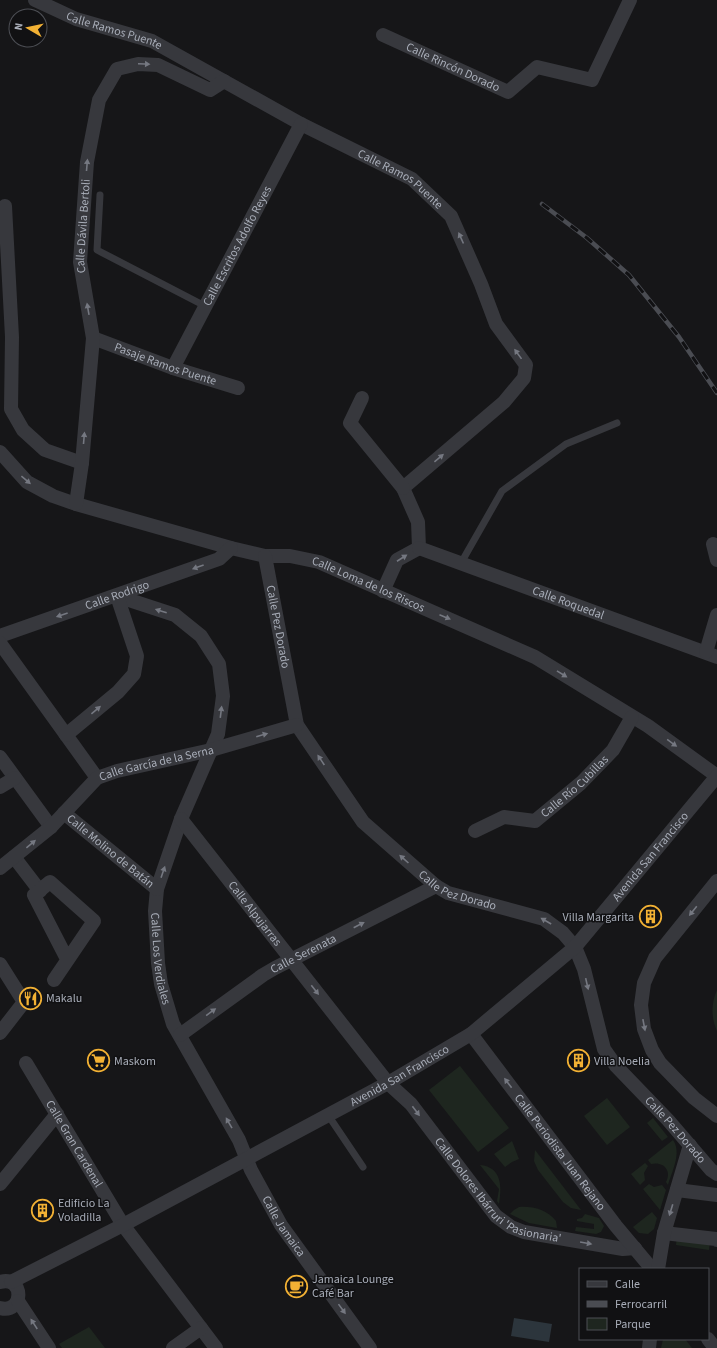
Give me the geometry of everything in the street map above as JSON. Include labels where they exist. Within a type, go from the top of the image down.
[{"type":"street","name":"Calle Ramos Puente","points":[[35,0],[76,19],[152,41],[301,124],[412,179],[451,216],[481,284],[496,324],[526,365],[524,378],[504,402],[403,488]]},
{"type":"street","name":"Calle Rincón Dorado","points":[[383,35],[508,92],[537,67],[592,80],[630,0]]},
{"type":"street","name":"Calle Dávila Bertoli","points":[[76,504],[82,463],[93,338],[80,262],[87,162],[99,100],[117,69],[138,64],[158,65],[210,90],[224,81]]},
{"type":"street","name":"Calle Escritos Adolfo Reyes","points":[[173,368],[301,124]]},
{"type":"street","points":[[4,206],[12,337],[11,409],[23,430],[45,450],[82,463]]},
{"type":"street","name":"Pasaje Ramos Puente","points":[[93,338],[173,368],[238,388]]},
{"type":"street","points":[[362,398],[350,423],[403,488],[418,522],[419,548],[397,560],[383,591]]},
{"type":"street","name":"Calle Loma de los Riscos","points":[[0,452],[27,482],[53,496],[76,504],[231,548],[265,556],[290,556],[320,562],[535,657],[648,726],[717,776]]},
{"type":"street","points":[[713,544],[717,560]]},
{"type":"street","name":"Calle Rodrigo","points":[[0,636],[219,559],[231,548]]},
{"type":"street","name":"Calle Roquedal","points":[[419,548],[711,654]]},
{"type":"street","name":"Calle Pez Dorado","points":[[265,556],[297,725],[363,822],[436,886],[448,893],[544,919],[563,933],[575,947],[584,969],[604,1049],[616,1066],[668,1120],[711,1170],[717,1174]]},
{"type":"street","points":[[66,735],[118,692],[134,674],[137,656],[117,596]]},
{"type":"street","name":"Calle Los Verdiales","points":[[117,596],[175,615],[202,636],[219,664],[223,696],[218,734],[181,819],[157,889],[155,910],[158,963],[161,984],[169,1014],[173,1024],[239,1140],[246,1159]]},
{"type":"street","points":[[711,654],[717,614]]},
{"type":"street","points":[[0,643],[97,778]]},
{"type":"street","name":"Calle Río Cubillas","points":[[475,831],[504,818],[535,821],[581,783],[613,750],[632,717]]},
{"type":"street","name":"Calle García de la Serna","points":[[0,868],[51,827],[97,778],[117,770],[211,750],[297,725]]},
{"type":"street","points":[[0,757],[51,827]]},
{"type":"street","name":"Avenida San Francisco","points":[[3,1281],[123,1225],[388,1083],[471,1034],[575,947],[717,776]]},
{"type":"street","points":[[0,787],[15,778]]},
{"type":"street","name":"Calle Molino de Batán","points":[[64,813],[157,889]]},
{"type":"street","name":"Calle Alpujarras","points":[[181,819],[388,1083]]},
{"type":"street","points":[[14,858],[40,890]]},
{"type":"street","points":[[717,881],[655,958],[644,983],[641,1005],[644,1029],[652,1050],[660,1062],[694,1098],[717,1116]]},
{"type":"street","points":[[54,980],[94,921],[50,882],[34,895],[67,959]]},
{"type":"street","name":"Calle Serenata","points":[[180,1035],[263,975],[436,886]]},
{"type":"street","points":[[0,964],[24,1002],[0,1032]]},
{"type":"street","name":"Calle Periodista Juan Rejano","points":[[471,1034],[616,1226],[651,1268]]},
{"type":"street","name":"Calle Gran Cardenal","points":[[26,1063],[123,1225],[216,1348]]},
{"type":"street","name":"Calle Dolores Ibárruri 'Pasionaria'","points":[[388,1083],[411,1104],[496,1216],[507,1224],[524,1232],[623,1249],[635,1248]]},
{"type":"street","points":[[0,1184],[57,1114]]},
{"type":"street","points":[[658,1268],[664,1233],[690,1145]]},
{"type":"street","name":"Calle Jamaica","points":[[246,1159],[281,1226],[370,1348]]},
{"type":"street","points":[[677,1190],[717,1195]]},
{"type":"street","points":[[664,1233],[717,1240]]},
{"type":"street","points":[[3,1281],[16,1287],[18,1291],[18,1301],[49,1348]]},
{"type":"street","points":[[0,1308],[7,1309],[18,1301]]},
{"type":"street","points":[[173,1348],[201,1328]]},
{"type":"street","points":[[709,1340],[715,1348]]},
{"type":"lane","points":[[100,194],[97,250],[205,306]]},
{"type":"lane","points":[[461,563],[502,490],[566,444],[617,423]]},
{"type":"lane","points":[[328,1115],[363,1167]]},
{"type":"green space","points":[[717,990],[717,1031],[712,1010]]},
{"type":"green space","points":[[460,1066],[509,1128],[478,1152],[429,1090]]},
{"type":"green space","points":[[607,1098],[630,1127],[607,1145],[584,1116]]},
{"type":"green space","points":[[653,1118],[668,1137],[662,1141],[647,1123]]},
{"type":"green space","points":[[673,1140],[677,1151],[674,1168],[668,1185],[666,1182],[668,1174],[666,1168],[660,1164],[651,1164],[648,1160]]},
{"type":"green space","points":[[512,1141],[519,1159],[505,1167],[494,1154]]},
{"type":"green space","points":[[535,1150],[581,1210],[571,1208],[563,1202],[538,1170],[534,1161]]},
{"type":"green space","points":[[645,1163],[648,1166],[644,1173],[645,1180],[640,1185],[631,1174]]},
{"type":"green space","points":[[480,1165],[493,1170],[499,1179],[500,1191],[499,1204],[497,1201],[499,1189]]},
{"type":"green space","points":[[649,1184],[654,1187],[662,1185],[666,1190],[660,1210],[643,1189]]},
{"type":"green space","points":[[519,1207],[529,1207],[544,1211],[556,1221],[557,1228],[529,1223],[510,1214]]},
{"type":"green space","points":[[652,1212],[657,1218],[654,1229],[648,1234],[639,1233],[633,1227]]},
{"type":"green space","points":[[585,1214],[599,1218],[604,1226],[601,1232],[596,1234],[575,1231],[576,1227],[594,1229],[594,1224],[577,1221],[577,1219],[582,1218]]},
{"type":"green space","points":[[677,1236],[710,1241],[709,1250],[676,1245]]},
{"type":"green space","points":[[89,1327],[105,1348],[62,1348],[59,1344]]},
{"type":"green space","points":[[663,1340],[686,1340],[692,1348],[661,1348]]},
{"type":"shaded area","points":[[514,1318],[552,1324],[549,1342],[511,1336]]},
{"type":"railway","points":[[542,204],[587,238],[629,275],[679,337],[717,393]]},
{"type":"place","name":"Villa Margarita","points":[[650,917]]},
{"type":"place","name":"Makalu","points":[[31,998]]},
{"type":"place","name":"Maskom","points":[[99,1061]]},
{"type":"place","name":"Villa Noelia","points":[[578,1061]]},
{"type":"place","name":"Edificio La Voladilla","points":[[42,1210]]},
{"type":"place","name":"Jamaica Lounge Café Bar","points":[[296,1286]]}]
